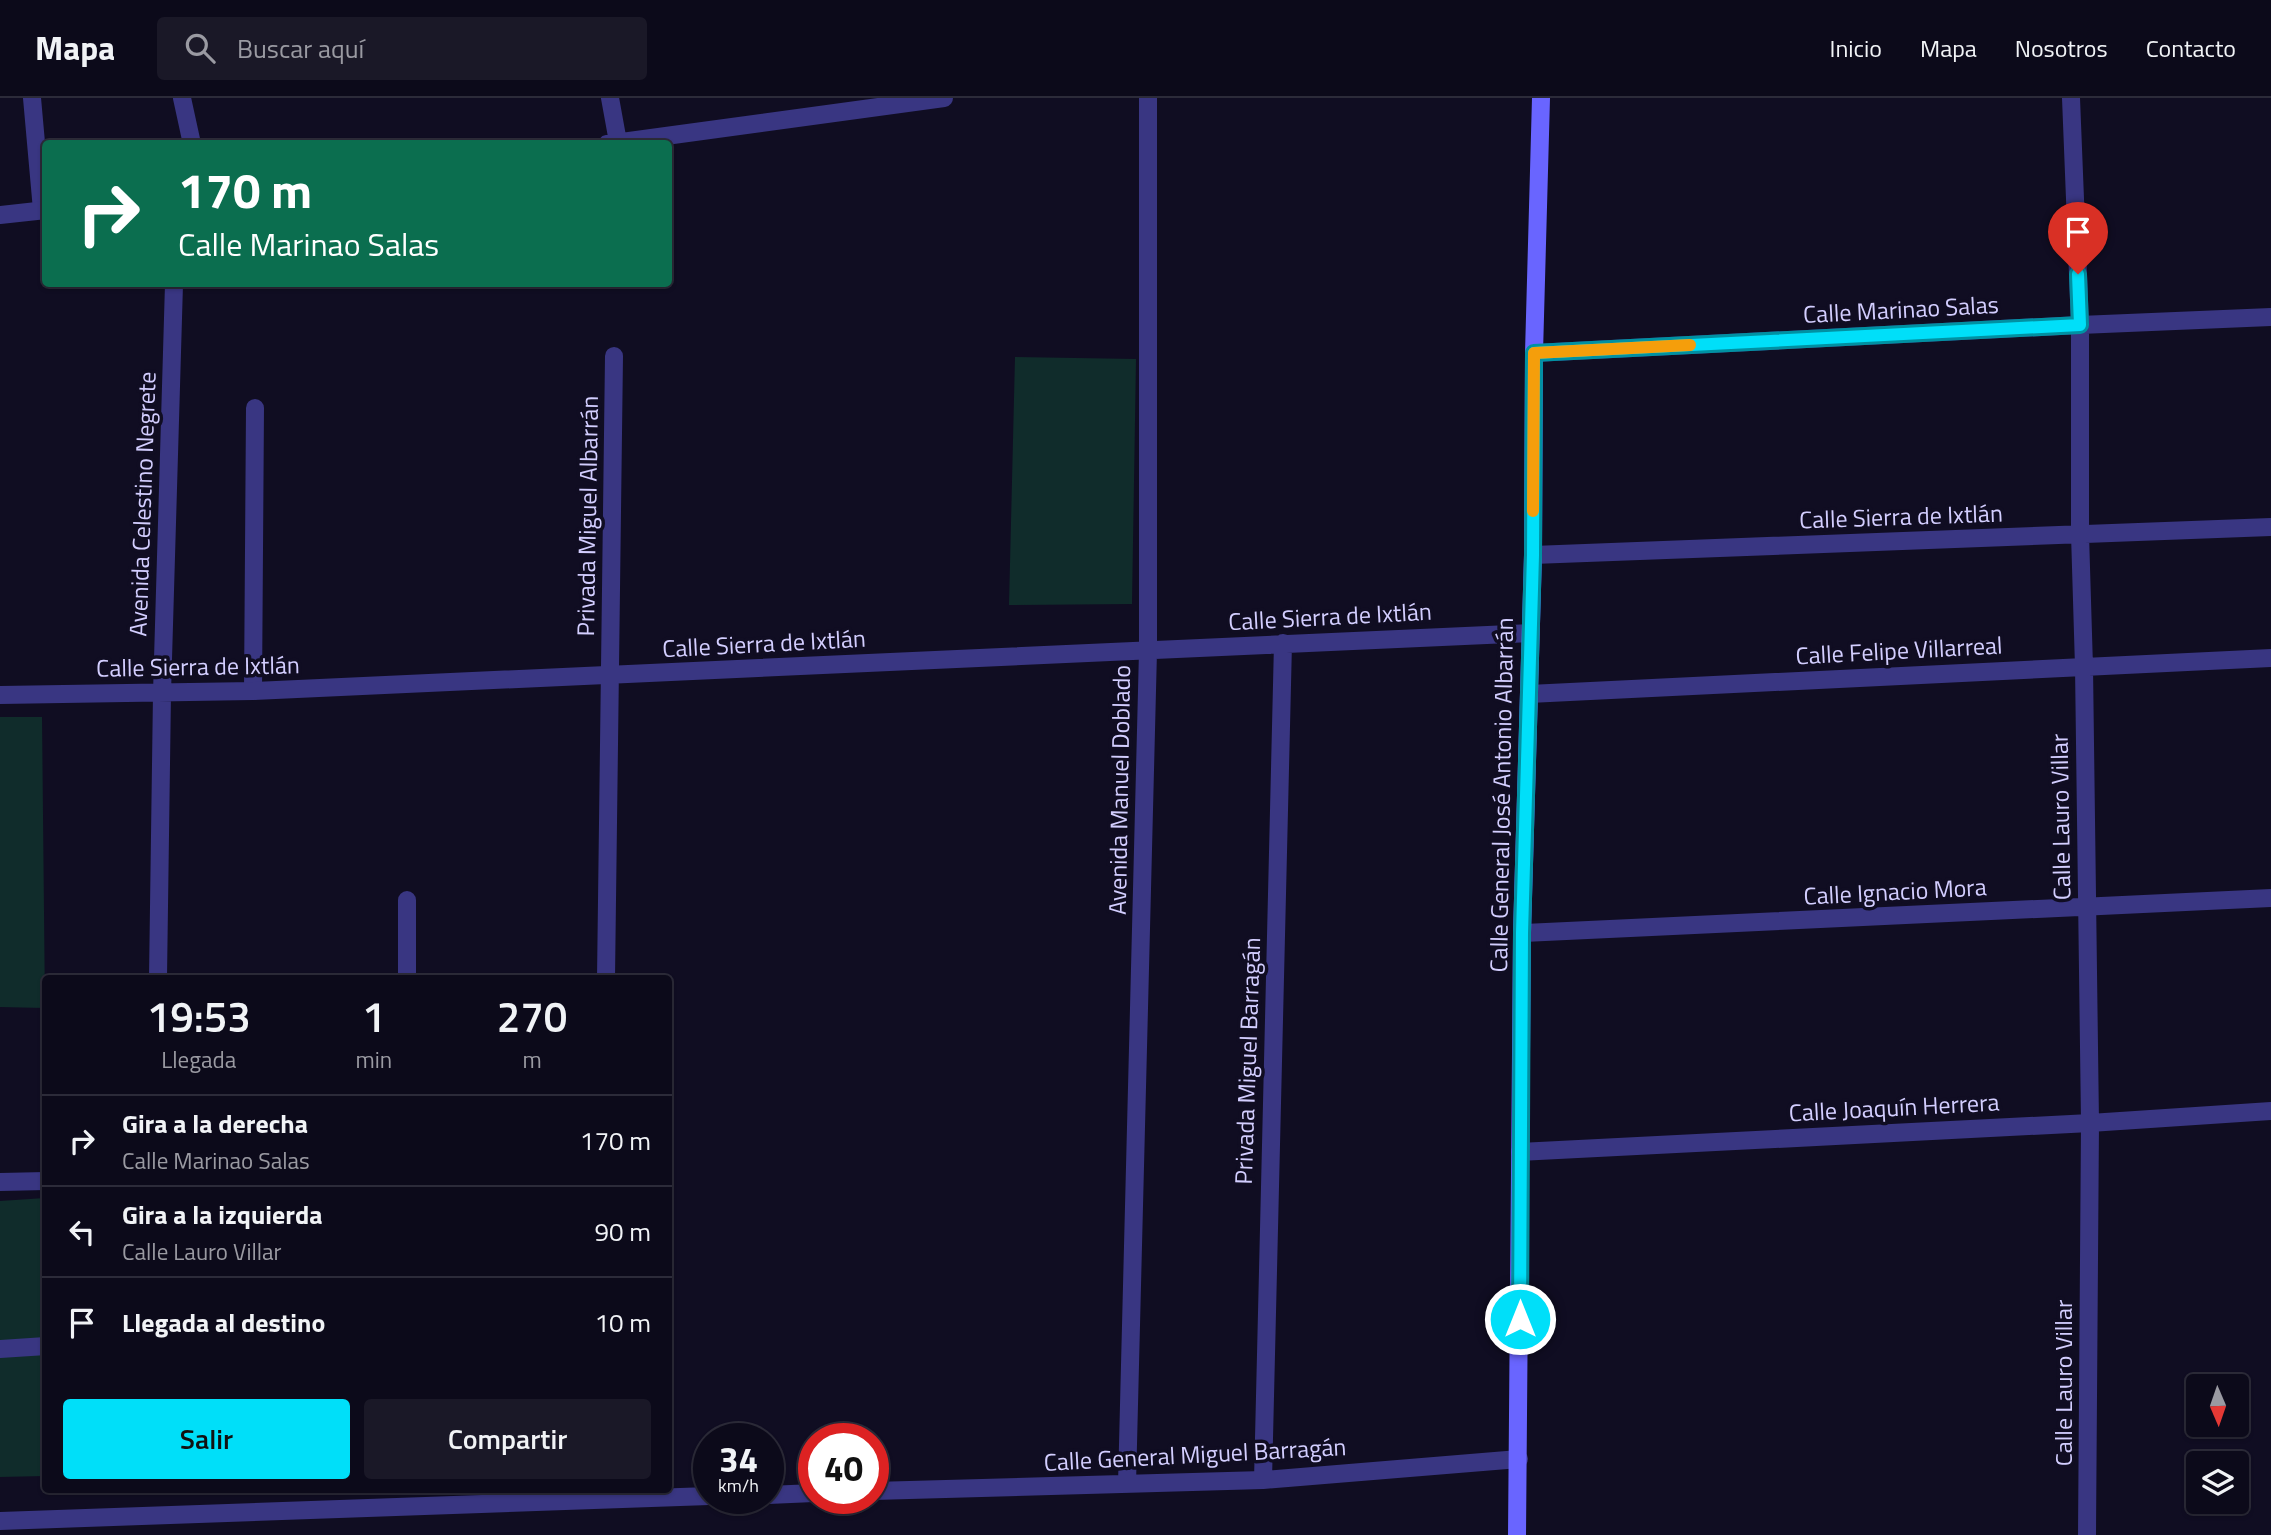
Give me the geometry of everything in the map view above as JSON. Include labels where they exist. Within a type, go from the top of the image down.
[{"type":"street","points":[[32,98],[42,191]]},
{"type":"street","points":[[182,98],[191,140]]},
{"type":"street","points":[[610,98],[613,140]]},
{"type":"street","points":[[635,140],[944,98]]},
{"type":"street","name":"Avenida Manuel Doblado","points":[[1127,1484],[1148,651],[1148,98]]},
{"type":"street","name":"Calle General José Antonio Albarrán","points":[[1517,1535],[1522,933],[1533,555],[1534,353],[1541,98]]},
{"type":"street","name":"Calle Lauro Villar","points":[[2071,98],[2080,325],[2080,534],[2090,1123],[2087,1535]]},
{"type":"street","points":[[0,215],[42,210]]},
{"type":"street","name":"Avenida Celestino Negrete","points":[[158,975],[162,693],[174,287]]},
{"type":"street","name":"Calle Marinao Salas","points":[[1534,353],[2271,317]]},
{"type":"street","name":"Privada Miguel Albarrán","points":[[606,975],[614,356]]},
{"type":"street","points":[[253,691],[255,408]]},
{"type":"street","name":"Calle Sierra de Ixtlán","points":[[1533,555],[2271,527]]},
{"type":"street","name":"Calle Sierra de Ixtlán","points":[[0,695],[253,691],[1530,633]]},
{"type":"street","name":"Privada Miguel Barragán","points":[[1263,1480],[1283,643]]},
{"type":"street","name":"Calle Felipe Villarreal","points":[[1529,694],[2271,658]]},
{"type":"street","name":"Calle Ignacio Mora","points":[[1522,933],[2271,898]]},
{"type":"street","points":[[407,900],[407,975]]},
{"type":"street","name":"Calle Joaquín Herrera","points":[[1520,1152],[2090,1123],[2271,1111]]},
{"type":"street","points":[[0,1182],[42,1181]]},
{"type":"street","points":[[0,1349],[42,1346]]},
{"type":"street","name":"Calle General Miguel Barragán","points":[[889,1491],[1263,1480],[1519,1459]]},
{"type":"street","points":[[0,1521],[408,1497],[596,1494],[693,1496]]},
{"type":"green space","points":[[1015,357],[1136,359],[1132,604],[1009,605]]},
{"type":"green space","points":[[0,717],[42,717],[45,975],[42,975],[42,1008],[0,1007]]},
{"type":"green space","points":[[42,1198],[42,1476],[0,1477],[0,1201]]},
{"type":"slow traffic","points":[[1533,511],[1534,353],[1690,345]]},
{"type":"route","points":[[1520,1319],[1522,933],[1533,555],[1534,353],[2080,325],[2078,274]]}]
